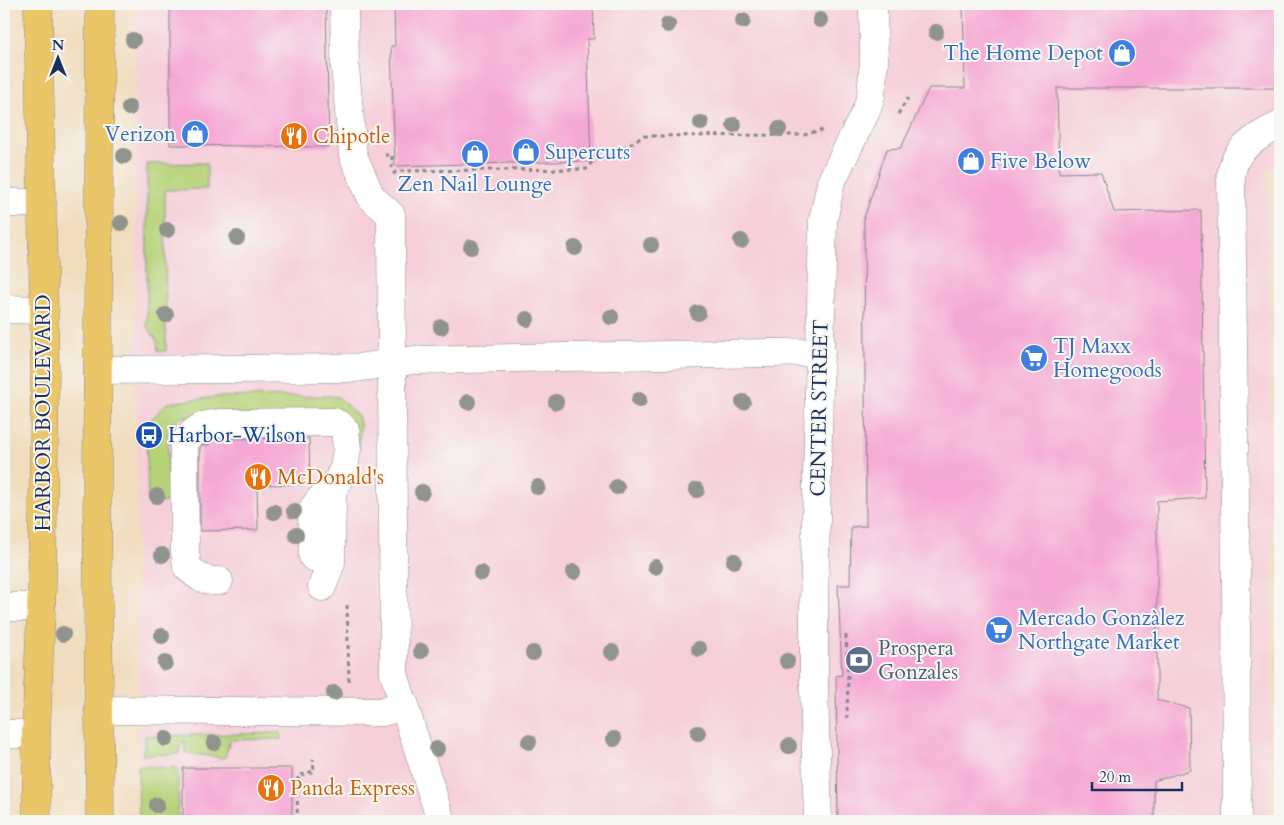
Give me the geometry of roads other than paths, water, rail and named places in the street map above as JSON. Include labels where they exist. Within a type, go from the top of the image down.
[{"type":"main road","name":"HARBOR BOULEVARD","points":[[37,821],[36,734],[41,607],[45,370],[38,4]]},
{"type":"main road","points":[[100,4],[97,489],[100,821]]},
{"type":"lane","points":[[344,4],[345,68],[353,155],[371,197],[390,215],[394,674],[441,821]]},
{"type":"lane","name":"CENTER STREET","points":[[818,821],[814,613],[823,221],[831,182],[866,111],[871,96],[874,61],[874,4]]},
{"type":"lane","points":[[1237,821],[1231,176],[1236,159],[1249,144],[1268,130],[1280,125]]},
{"type":"lane","points":[[4,203],[42,203]]},
{"type":"lane","points":[[4,309],[44,310]]},
{"type":"lane","points":[[99,370],[356,368],[424,360],[821,352]]},
{"type":"lane","points":[[219,581],[210,582],[200,579],[187,568],[185,551],[184,443],[192,432],[207,424],[221,422],[334,422],[340,424],[345,430],[347,449],[344,468],[332,492],[331,563],[322,587]]},
{"type":"lane","points":[[4,607],[41,607]]},
{"type":"lane","points":[[99,710],[382,712],[405,705]]},
{"type":"lane","points":[[4,734],[36,734]]},
{"type":"place","name":"The Home Depot","points":[[1122,53]]},
{"type":"place","name":"Verizon","points":[[195,134]]},
{"type":"place","name":"Chipotle","points":[[294,136]]},
{"type":"place","name":"Supercuts","points":[[526,152]]},
{"type":"place","name":"Zen Nail Lounge","points":[[475,154]]},
{"type":"place","name":"Five Below","points":[[971,161]]},
{"type":"place","name":"TJ Maxx Homegoods","points":[[1034,358]]},
{"type":"place","name":"Harbor-Wilson","points":[[149,435]]},
{"type":"place","name":"McDonald's","points":[[258,477]]},
{"type":"place","name":"Mercado Gonzàlez Northgate Market","points":[[999,630]]},
{"type":"place","name":"Prospera Gonzales","points":[[859,660]]},
{"type":"place","name":"Panda Express","points":[[271,788]]}]
